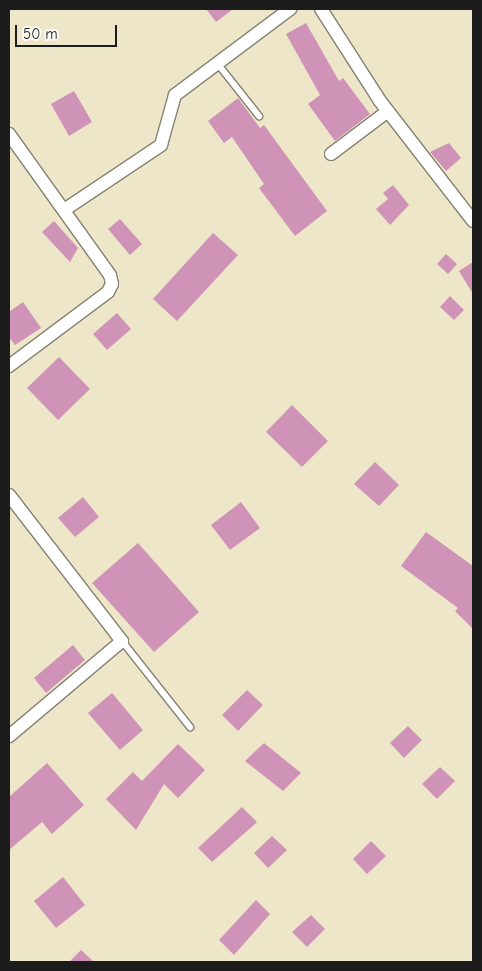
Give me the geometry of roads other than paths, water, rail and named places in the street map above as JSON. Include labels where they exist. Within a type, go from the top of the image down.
[{"type":"street","points":[[64,210],[161,145],[175,95],[216,62],[290,9]]},
{"type":"street","points":[[320,9],[388,111],[473,221]]},
{"type":"street","points":[[331,154],[388,111]]},
{"type":"street","points":[[9,134],[110,275],[112,284],[108,292],[9,366]]},
{"type":"street","points":[[9,495],[122,642],[9,736]]},
{"type":"lane","points":[[216,62],[259,116]]},
{"type":"lane","points":[[122,642],[190,727]]}]
